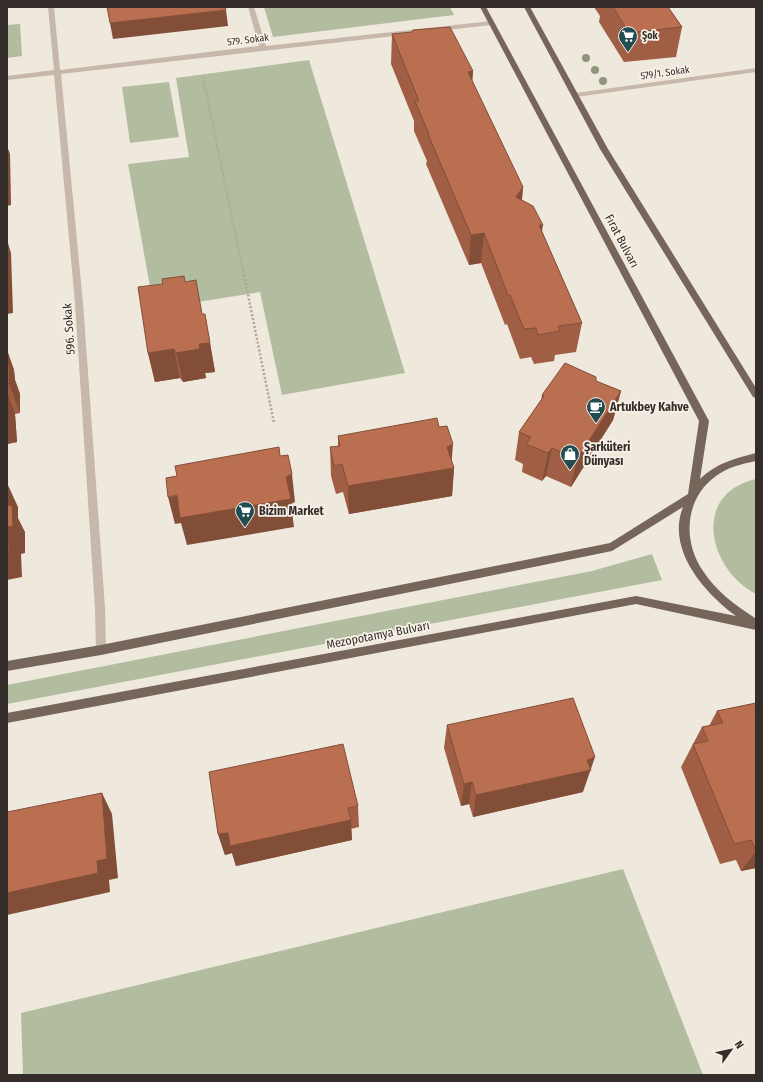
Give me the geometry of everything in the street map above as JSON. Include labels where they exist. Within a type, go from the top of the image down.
[{"type":"main road","name":"Fırat Bulvarı","points":[[483,7],[704,420],[693,496]]},
{"type":"main road","points":[[527,7],[604,149],[756,395]]},
{"type":"main road","points":[[755,624],[726,604],[702,578],[687,550],[684,522],[693,496],[708,477],[732,463],[756,457]]},
{"type":"main road","points":[[7,666],[101,650],[612,547],[693,496]]},
{"type":"main road","name":"Mezopotamya Bulvarı","points":[[7,718],[636,600],[755,624]]},
{"type":"street","name":"596. Sokak","points":[[51,7],[79,303],[100,608],[101,650]]},
{"type":"street","points":[[251,7],[263,48]]},
{"type":"street","name":"579. Sokak","points":[[7,78],[491,23]]},
{"type":"street","name":"579/1. Sokak","points":[[576,95],[756,70]]},
{"type":"path","points":[[203,77],[274,423]]},
{"type":"green space","points":[[264,7],[450,7],[454,15],[273,37]]},
{"type":"green space","points":[[20,24],[22,56],[7,58],[7,25]]},
{"type":"green space","points":[[309,60],[405,373],[282,395],[260,292],[154,309],[128,164],[189,157],[176,78]]},
{"type":"green space","points":[[169,82],[179,137],[130,143],[122,87]]},
{"type":"green space","points":[[756,479],[756,594],[740,582],[727,568],[718,551],[714,533],[715,515],[722,500],[735,487]]},
{"type":"green space","points":[[652,554],[662,580],[7,704],[7,685],[592,571]]},
{"type":"green space","points":[[623,869],[703,1075],[23,1075],[21,1013]]},
{"type":"building","points":[[107,7],[225,7],[226,10],[110,23]]},
{"type":"building","points":[[613,7],[668,7],[682,27],[629,33]]},
{"type":"building","points":[[450,27],[473,71],[468,72],[523,187],[516,197],[533,206],[543,225],[539,225],[582,323],[558,326],[560,331],[538,335],[536,328],[524,329],[510,295],[508,295],[484,233],[471,235],[415,101],[419,101],[392,34],[412,32],[413,30]]},
{"type":"building","points":[[184,276],[185,282],[196,280],[202,314],[205,314],[210,343],[199,344],[200,349],[176,353],[174,349],[148,353],[138,287],[163,284],[162,279]]},
{"type":"building","points":[[565,363],[596,377],[596,381],[621,391],[577,459],[552,448],[548,453],[526,444],[531,437],[519,432],[544,396],[542,395]]},
{"type":"building","points":[[7,365],[9,365],[9,384],[7,384]]},
{"type":"building","points":[[437,418],[439,427],[447,426],[453,444],[447,447],[454,468],[348,486],[342,464],[334,466],[330,447],[340,446],[338,436]]},
{"type":"building","points":[[279,447],[280,456],[288,455],[292,474],[286,477],[291,499],[180,518],[177,495],[168,497],[166,478],[177,476],[175,466]]},
{"type":"building","points":[[12,505],[13,526],[8,527],[9,551],[7,551],[7,506]]},
{"type":"building","points":[[573,698],[595,757],[587,760],[591,770],[476,795],[472,782],[464,784],[447,725]]},
{"type":"building","points":[[756,703],[756,851],[751,840],[734,844],[693,744],[708,741],[702,727],[723,723],[717,711]]},
{"type":"building","points":[[343,744],[358,806],[348,808],[351,820],[230,846],[228,833],[218,834],[209,772]]},
{"type":"building","points":[[102,793],[107,859],[97,861],[98,873],[7,893],[7,812]]},
{"type":"place","name":"Şok","points":[[628,53]]},
{"type":"place","name":"Artukbey Kahve","points":[[596,424]]},
{"type":"place","name":"Şarküteri Dünyası","points":[[570,471]]},
{"type":"place","name":"Bizim Market","points":[[245,528]]}]
